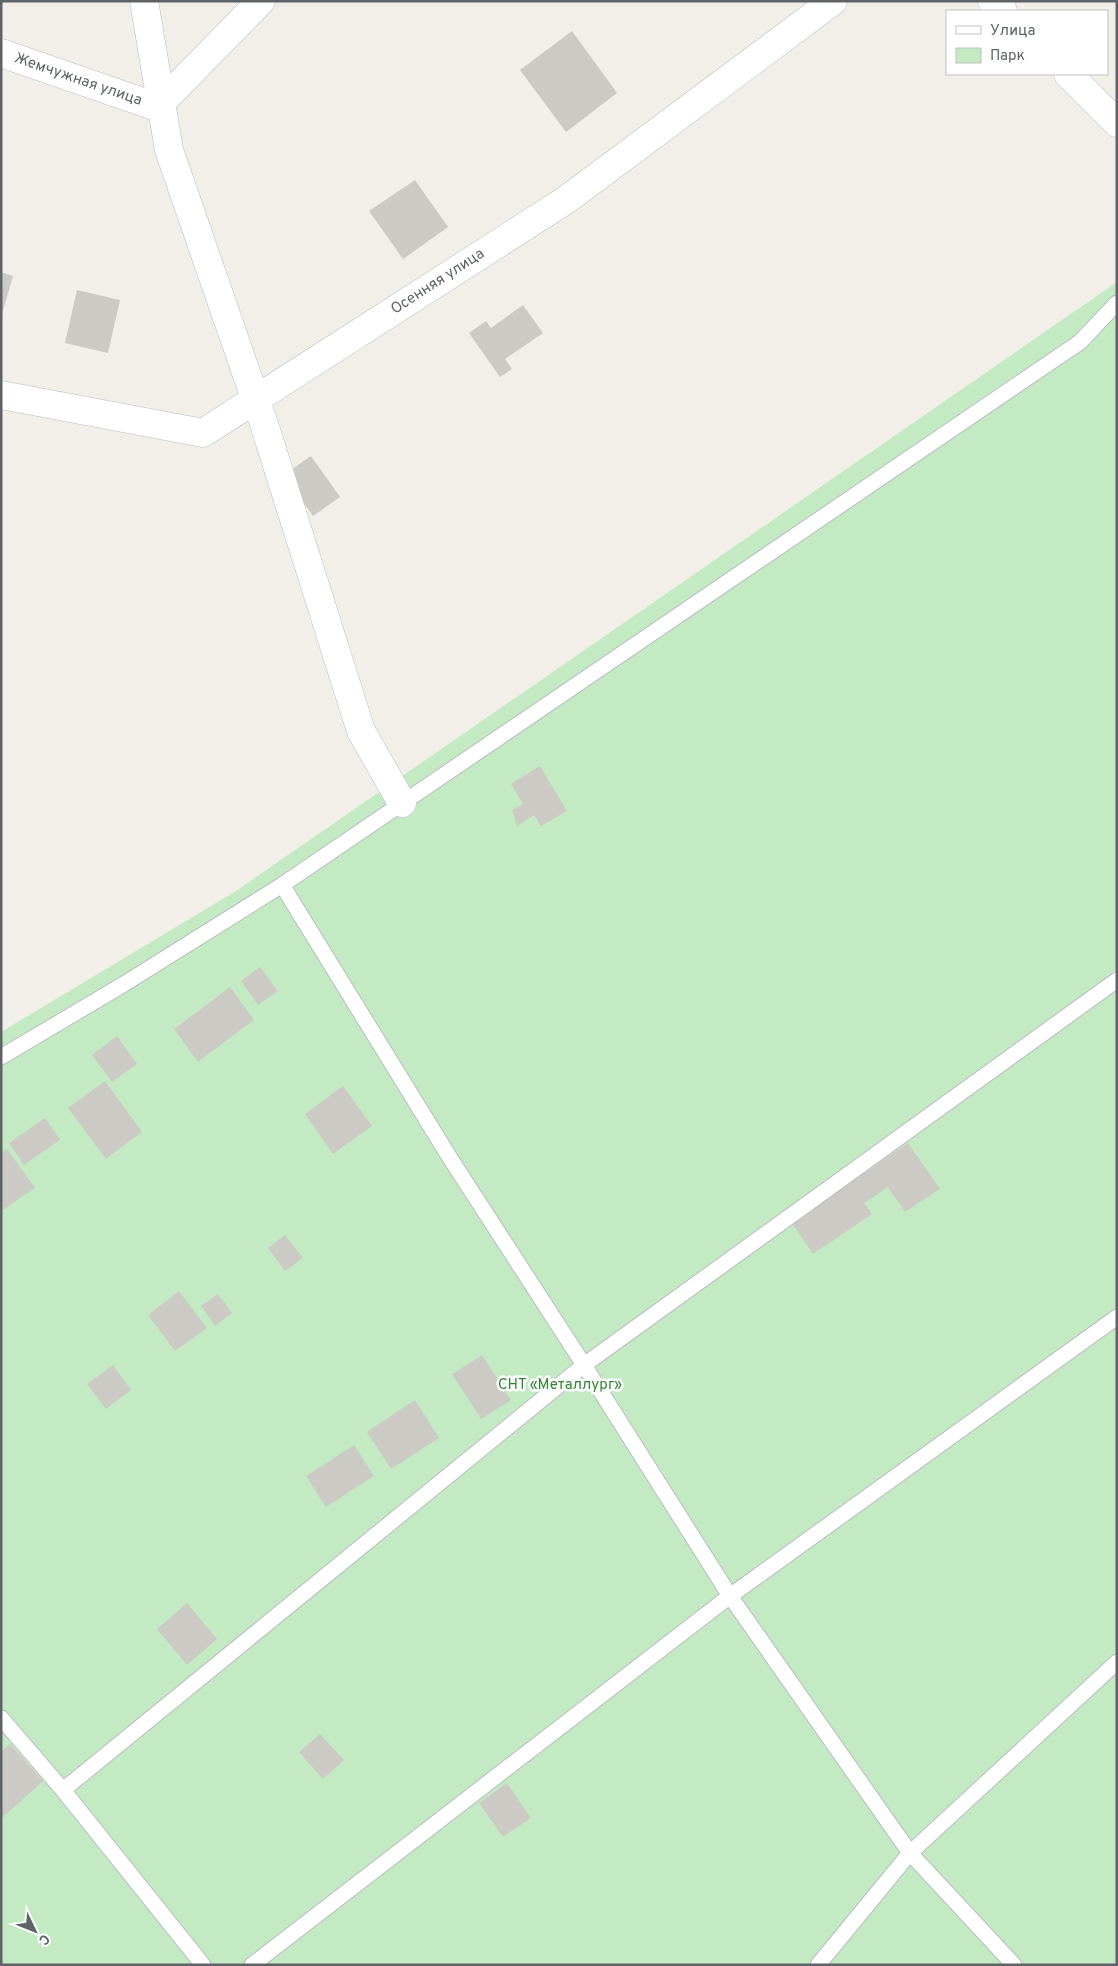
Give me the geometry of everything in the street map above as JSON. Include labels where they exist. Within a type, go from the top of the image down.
[{"type":"street","points":[[144,1],[169,150],[255,399],[361,731],[402,803]]},
{"type":"street","name":"Жемчужная улица","points":[[1,53],[157,107],[261,1]]},
{"type":"street","name":"Осенняя улица","points":[[1,395],[202,433],[566,200],[832,1]]},
{"type":"street","points":[[992,1],[1002,10]]},
{"type":"street","points":[[1069,75],[1117,123]]},
{"type":"lane","points":[[1,1057],[124,984],[282,885],[1080,342],[1117,303]]},
{"type":"lane","points":[[282,885],[450,1158],[730,1596],[910,1853],[1014,1965]]},
{"type":"lane","points":[[63,1790],[584,1365],[1117,980]]},
{"type":"lane","points":[[252,1965],[730,1596],[1117,1317]]},
{"type":"lane","points":[[818,1965],[910,1853],[1117,1662]]},
{"type":"lane","points":[[1,1718],[63,1790],[203,1965]]},
{"type":"green space","name":"СНТ «Металлург»","points":[[1117,282],[1117,1965],[1,1965],[1,1032],[236,891]]},
{"type":"building","points":[[572,31],[617,93],[566,132],[520,70]]},
{"type":"building","points":[[415,180],[448,227],[403,259],[369,211]]},
{"type":"building","points":[[1,272],[13,276],[2,314],[1,314]]},
{"type":"building","points":[[77,290],[120,300],[108,353],[65,343]]},
{"type":"building","points":[[523,305],[543,333],[505,359],[512,369],[500,377],[469,333],[486,321],[491,328]]},
{"type":"building","points":[[311,456],[340,497],[313,516],[284,475]]},
{"type":"building","points":[[540,766],[567,811],[541,826],[534,815],[517,826],[512,810],[523,804],[511,784]]},
{"type":"building","points":[[260,967],[278,991],[258,1005],[241,981]]},
{"type":"building","points":[[230,987],[254,1020],[198,1062],[174,1029]]},
{"type":"building","points":[[117,1036],[137,1064],[112,1082],[92,1055]]},
{"type":"building","points":[[105,1081],[142,1132],[106,1159],[68,1108]]},
{"type":"building","points":[[343,1086],[372,1126],[333,1154],[305,1114]]},
{"type":"building","points":[[45,1118],[60,1140],[24,1165],[9,1143]]},
{"type":"building","points":[[908,1143],[940,1189],[905,1212],[888,1187],[864,1203],[872,1214],[813,1254],[792,1223]]},
{"type":"building","points":[[7,1149],[35,1188],[1,1211],[1,1153]]},
{"type":"building","points":[[285,1235],[303,1258],[285,1271],[268,1248]]},
{"type":"building","points":[[179,1291],[207,1328],[175,1351],[148,1315]]},
{"type":"building","points":[[218,1294],[232,1313],[215,1326],[201,1306]]},
{"type":"building","points":[[482,1355],[511,1400],[481,1419],[452,1374]]},
{"type":"building","points":[[113,1365],[131,1390],[106,1409],[87,1384]]},
{"type":"building","points":[[415,1400],[439,1438],[391,1469],[367,1432]]},
{"type":"building","points":[[354,1445],[374,1476],[326,1507],[306,1476]]},
{"type":"building","points":[[187,1603],[217,1639],[187,1665],[157,1629]]},
{"type":"building","points":[[320,1734],[344,1760],[323,1779],[299,1752]]},
{"type":"building","points":[[10,1744],[43,1781],[1,1819],[1,1752]]},
{"type":"building","points":[[507,1783],[531,1818],[503,1837],[479,1803]]}]
